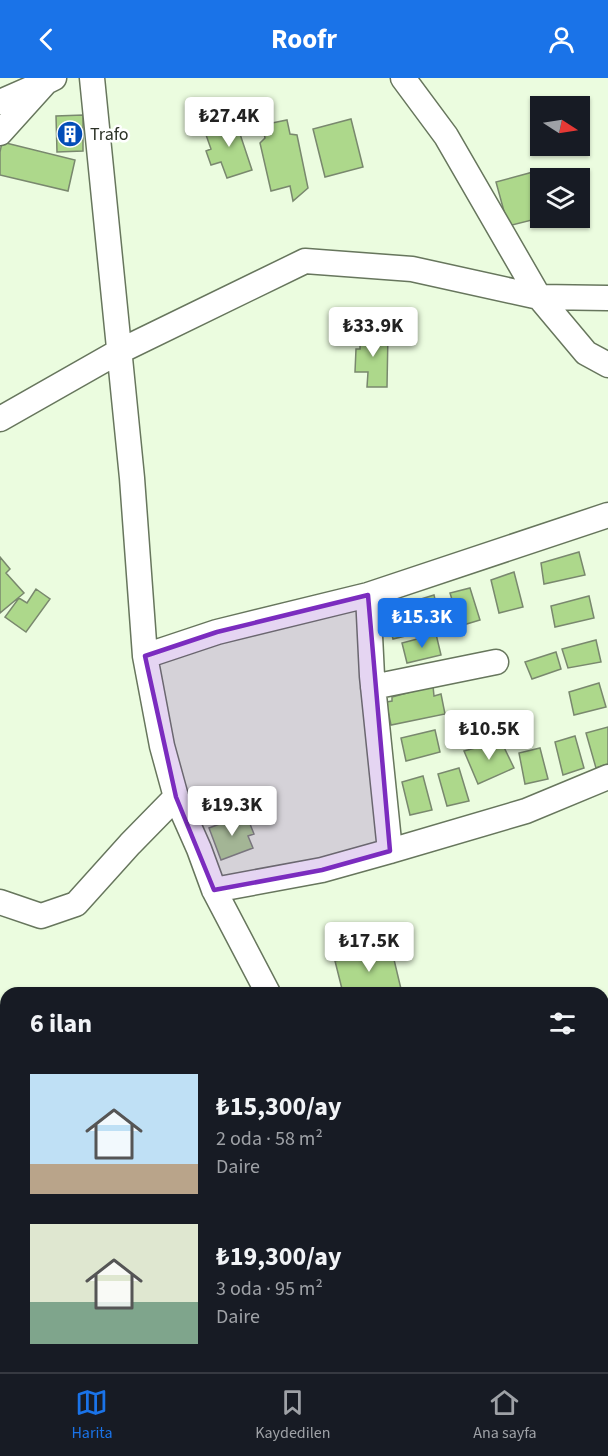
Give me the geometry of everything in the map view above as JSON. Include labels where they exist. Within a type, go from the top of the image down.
[{"type":"street","points":[[92,78],[132,478],[145,656],[162,746],[176,797],[214,890],[265,987]]},
{"type":"street","points":[[403,78],[446,136],[539,297],[586,353],[608,365]]},
{"type":"street","points":[[0,102],[50,80]]},
{"type":"street","points":[[0,133],[50,80]]},
{"type":"street","points":[[0,418],[118,352],[305,261],[412,269],[539,297],[608,298]]},
{"type":"street","points":[[145,656],[216,632],[369,595],[608,515]]},
{"type":"street","points":[[369,595],[373,687],[390,851]]},
{"type":"street","points":[[373,687],[496,662]]},
{"type":"street","points":[[214,890],[322,870],[390,851],[526,811],[608,777]]},
{"type":"street","points":[[0,902],[41,916],[76,904],[176,797]]},
{"type":"highlighted area","points":[[368,595],[390,851],[322,870],[214,890],[176,797],[145,656],[217,632]]},
{"type":"building","name":"Trafo","points":[[83,115],[83,151],[57,152],[56,116]]},
{"type":"building","points":[[249,117],[249,128],[239,131],[252,170],[227,178],[221,162],[211,165],[206,151],[211,149],[205,132]]},
{"type":"building","points":[[351,119],[363,167],[325,177],[313,129]]},
{"type":"building","points":[[287,120],[290,134],[297,135],[308,188],[293,201],[290,186],[271,191],[260,143],[265,138],[262,125]]},
{"type":"building","points":[[2,142],[75,160],[68,191],[0,175]]},
{"type":"building","points":[[530,173],[530,220],[508,226],[496,182]]},
{"type":"building","points":[[360,332],[388,332],[387,387],[367,387],[368,372],[355,372],[356,349],[360,349]]},
{"type":"building","points":[[579,552],[585,575],[544,584],[541,563]]},
{"type":"building","points":[[0,557],[10,569],[6,573],[24,593],[0,613]]},
{"type":"building","points":[[514,572],[523,607],[499,613],[491,580]]},
{"type":"building","points":[[470,588],[480,620],[460,626],[450,593]]},
{"type":"building","points":[[36,589],[50,599],[26,632],[5,617],[19,598],[27,603]]},
{"type":"building","points":[[434,595],[439,617],[424,623],[426,631],[393,639],[387,615],[399,610],[398,606]]},
{"type":"building","points":[[589,596],[594,618],[555,627],[551,606]]},
{"type":"building","points":[[436,634],[441,655],[407,663],[402,643]]},
{"type":"building","points":[[596,640],[601,662],[568,668],[562,649]]},
{"type":"building","points":[[556,652],[561,669],[532,679],[525,662]]},
{"type":"building","points":[[599,683],[606,707],[574,715],[569,692]]},
{"type":"building","points":[[433,686],[434,696],[441,694],[445,714],[391,725],[386,702],[392,701],[392,697]]},
{"type":"building","points":[[608,727],[608,764],[596,768],[586,733]]},
{"type":"building","points":[[435,730],[440,752],[406,761],[401,738]]},
{"type":"building","points":[[575,736],[584,768],[563,775],[555,742]]},
{"type":"building","points":[[501,741],[514,768],[478,784],[464,751]]},
{"type":"building","points":[[540,748],[548,779],[525,784],[519,753]]},
{"type":"building","points":[[459,768],[469,801],[447,806],[438,774]]},
{"type":"building","points":[[423,776],[432,810],[410,815],[402,782]]},
{"type":"building","points":[[246,814],[254,834],[248,836],[253,848],[221,860],[209,828]]},
{"type":"building","points":[[391,947],[401,987],[342,987],[335,961]]},
{"type":"place","name":"Trafo","points":[[70,134]]}]
